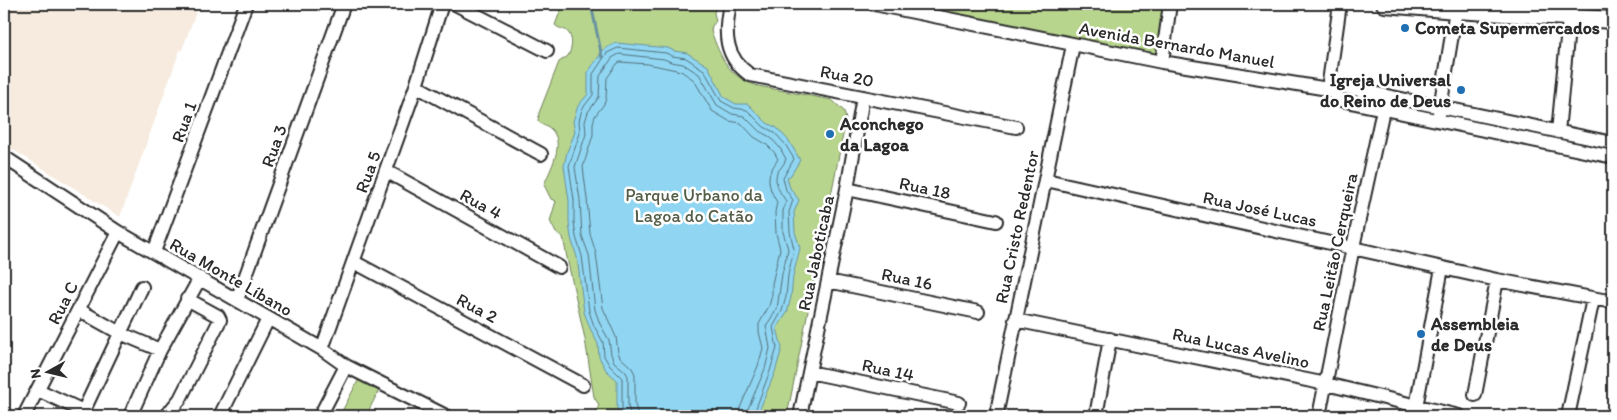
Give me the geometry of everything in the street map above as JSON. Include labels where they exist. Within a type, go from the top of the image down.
[{"type":"main road","points":[[1385,4],[1613,20]]},
{"type":"street","name":"Rua 1","points":[[154,252],[246,4]]},
{"type":"street","name":"Rua 3","points":[[237,300],[344,4]]},
{"type":"street","name":"Rua 5","points":[[322,350],[416,86],[442,4]]},
{"type":"street","points":[[455,4],[547,51]]},
{"type":"street","name":"Rua 20","points":[[730,4],[726,30],[728,46],[732,58],[750,75],[1016,127]]},
{"type":"street","name":"Avenida Bernardo Manuel","points":[[874,4],[1162,62],[1328,89],[1344,87],[1386,96],[1439,114],[1613,157]]},
{"type":"street","points":[[1162,62],[1170,4]]},
{"type":"street","points":[[1328,89],[1340,4]]},
{"type":"street","points":[[1439,114],[1456,10]]},
{"type":"street","points":[[1558,132],[1569,18]]},
{"type":"street","name":"Rua Cristo Redentor","points":[[996,416],[1073,45]]},
{"type":"street","points":[[416,86],[542,154]]},
{"type":"street","name":"Avenida Bernardo Manuel","points":[[1328,89],[1340,100],[1383,109],[1439,114],[1558,132],[1613,143]]},
{"type":"street","name":"Rua Leitão Cerqueira","points":[[1319,416],[1386,96]]},
{"type":"street","name":"Rua Jaboticaba","points":[[800,416],[863,97]]},
{"type":"street","name":"Rua Monte Líbano","points":[[4,157],[118,232],[200,278],[346,366],[430,412],[446,416]]},
{"type":"street","name":"Rua 4","points":[[386,171],[559,267]]},
{"type":"street","name":"Rua José Lucas","points":[[1046,180],[1497,280],[1613,302]]},
{"type":"street","name":"Rua 18","points":[[846,189],[996,221]]},
{"type":"street","name":"Rua C","points":[[24,416],[118,232]]},
{"type":"street","name":"Rua 2","points":[[354,262],[583,385]]},
{"type":"street","points":[[1416,406],[1442,268]]},
{"type":"street","points":[[130,416],[160,350],[200,278]]},
{"type":"street","points":[[1475,395],[1497,280]]},
{"type":"street","name":"Rua 16","points":[[828,281],[978,312]]},
{"type":"street","points":[[38,390],[84,410],[142,288]]},
{"type":"street","points":[[1568,416],[1593,298]]},
{"type":"street","points":[[166,416],[180,399],[220,322],[218,316],[187,299]]},
{"type":"street","points":[[79,310],[120,332],[160,350]]},
{"type":"street","points":[[220,416],[268,319]]},
{"type":"street","name":"Rua Lucas Avelino","points":[[1015,320],[1326,384],[1459,416]]},
{"type":"street","points":[[1096,416],[1110,339]]},
{"type":"street","points":[[320,416],[346,366]]},
{"type":"street","name":"Rua 14","points":[[809,372],[960,403]]},
{"type":"shaded area","points":[[4,4],[199,4],[182,50],[180,50],[120,217],[4,144]]},
{"type":"green space","name":"Parque Urbano da Lagoa do Catão","points":[[563,4],[716,4],[714,13],[716,21],[711,31],[722,58],[733,72],[758,86],[832,100],[844,111],[846,120],[787,416],[594,416],[599,405],[594,397],[585,339],[563,237],[556,233],[550,221],[556,201],[551,199],[544,185],[553,164],[557,142],[551,129],[538,121],[539,113],[559,62],[568,56],[571,50],[569,34],[555,25]]},
{"type":"green space","points":[[909,4],[1170,4],[1159,55]]},
{"type":"green space","points":[[359,379],[379,390],[366,416],[342,416],[340,415]]},
{"type":"water","name":"Parque Urbano da Lagoa do Catão","points":[[616,43],[668,48],[687,53],[708,66],[724,97],[736,104],[748,104],[767,123],[777,128],[789,141],[800,160],[787,178],[790,188],[799,200],[794,212],[795,232],[800,248],[787,313],[777,328],[782,348],[775,372],[757,416],[620,416],[617,409],[617,380],[606,370],[599,357],[598,344],[584,312],[577,257],[571,238],[569,201],[564,166],[575,132],[573,121],[578,106],[588,94],[588,72],[604,49]]},
{"type":"waterway","points":[[591,4],[602,57]]},
{"type":"place","name":"Cometa Supermercados","points":[[1405,28]]},
{"type":"place","name":"Igreja Universal do Reino de Deus","points":[[1461,90]]},
{"type":"place","name":"Aconchego da Lagoa","points":[[830,134]]},
{"type":"place","name":"Assembleia de Deus","points":[[1421,334]]}]
